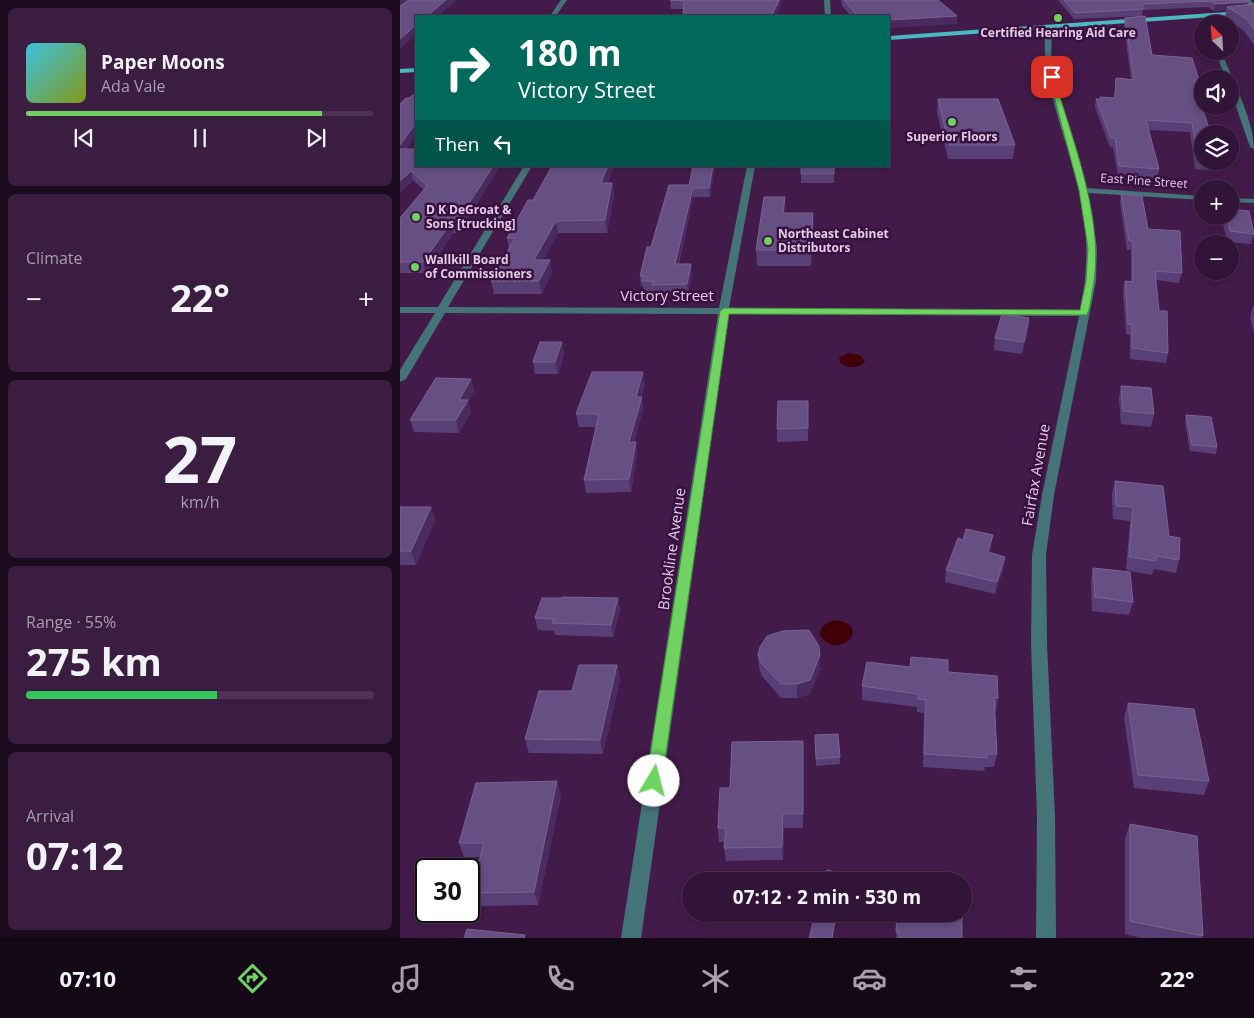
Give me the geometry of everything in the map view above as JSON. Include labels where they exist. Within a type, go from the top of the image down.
[{"type":"main road","points":[[1218,15],[1254,12]]},
{"type":"main road","points":[[890,38],[1194,17]]},
{"type":"main road","points":[[402,72],[415,70]]},
{"type":"street","points":[[554,15],[564,0]]},
{"type":"street","points":[[827,0],[828,15]]},
{"type":"street","points":[[1247,0],[1254,7]]},
{"type":"street","name":"Fairfax Avenue","points":[[1046,938],[1046,817],[1039,644],[1039,555],[1048,495],[1091,281],[1092,248],[1083,190],[1048,64],[1049,26]]},
{"type":"street","points":[[1239,105],[1254,147]]},
{"type":"street","points":[[400,379],[527,167]]},
{"type":"street","name":"Brookline Avenue","points":[[631,938],[724,311],[751,167]]},
{"type":"street","name":"East Pine Street","points":[[1083,190],[1194,197]]},
{"type":"street","points":[[1239,201],[1254,202]]},
{"type":"street","name":"Victory Street","points":[[400,310],[1084,313]]},
{"type":"shaded area","points":[[848,353],[860,355],[865,361],[863,364],[854,367],[841,364],[839,358]]},
{"type":"shaded area","points":[[835,620],[847,623],[852,628],[853,634],[843,644],[827,643],[820,635],[824,625]]},
{"type":"building","points":[[409,0],[446,0],[428,15],[415,15],[415,26],[400,39],[400,6]]},
{"type":"building","points":[[670,0],[779,0],[772,15],[683,15],[684,1]]},
{"type":"building","points":[[844,0],[938,0],[957,16],[890,20],[890,15],[857,15]]},
{"type":"building","points":[[1064,0],[1244,0],[1247,2],[1215,4],[1210,1],[1142,4],[1143,9],[1075,13]]},
{"type":"building","points":[[1254,4],[1254,29],[1247,19],[1227,7]]},
{"type":"building","points":[[1145,16],[1152,55],[1192,58],[1196,70],[1194,70],[1194,115],[1205,115],[1208,125],[1194,125],[1194,135],[1192,123],[1146,120],[1159,169],[1119,166],[1115,138],[1111,138],[1096,99],[1101,99],[1100,97],[1115,98],[1116,78],[1134,80],[1125,18]]},
{"type":"building","points":[[415,95],[415,124],[400,145],[400,104],[406,98]]},
{"type":"building","points":[[938,99],[998,99],[1015,145],[949,145]]},
{"type":"building","points":[[400,149],[415,149],[415,167],[492,167],[455,223],[451,223],[423,262],[400,262],[400,218],[427,186],[411,171],[400,181]]},
{"type":"building","points":[[551,167],[608,167],[601,183],[612,183],[605,220],[556,221],[534,260],[550,260],[539,281],[491,281],[515,238],[507,238],[528,200],[533,200]]},
{"type":"building","points":[[693,167],[713,167],[709,188],[693,188],[675,264],[691,264],[687,284],[652,285],[653,281],[642,281],[644,276],[640,276],[647,247],[651,247],[669,185],[689,185]]},
{"type":"building","points":[[801,167],[834,167],[834,174],[801,174]]},
{"type":"building","points":[[1121,194],[1142,196],[1148,229],[1180,231],[1182,273],[1155,271],[1159,311],[1167,311],[1168,353],[1132,348],[1132,325],[1128,324],[1125,281],[1133,282],[1133,241],[1129,240]]},
{"type":"building","points":[[764,197],[785,197],[783,213],[813,213],[811,250],[756,250]]},
{"type":"building","points":[[1239,210],[1249,211],[1254,234],[1230,231],[1229,225],[1239,225]]},
{"type":"building","points":[[1002,314],[1029,318],[1024,342],[995,338]]},
{"type":"building","points":[[540,342],[562,342],[555,362],[533,362]]},
{"type":"building","points":[[592,372],[643,372],[636,397],[642,397],[629,442],[636,442],[629,479],[584,480],[599,414],[576,414]]},
{"type":"building","points":[[436,378],[471,379],[459,400],[468,400],[456,420],[410,420]]},
{"type":"building","points":[[1121,386],[1151,388],[1154,414],[1123,411]]},
{"type":"building","points":[[778,401],[808,401],[808,428],[777,429]]},
{"type":"building","points":[[1186,415],[1211,417],[1217,447],[1192,445]]},
{"type":"building","points":[[1115,481],[1163,486],[1169,536],[1180,538],[1179,560],[1156,556],[1156,561],[1129,557],[1133,507],[1116,506]]},
{"type":"building","points":[[400,507],[431,507],[411,551],[400,551]]},
{"type":"building","points":[[966,529],[993,535],[988,552],[1005,557],[997,582],[946,570],[958,538],[963,540]]},
{"type":"building","points":[[1093,568],[1130,572],[1133,602],[1095,597]]},
{"type":"building","points":[[542,598],[618,598],[611,625],[552,623],[554,619],[535,618]]},
{"type":"building","points":[[809,630],[819,646],[820,655],[810,680],[797,684],[781,684],[761,663],[758,655],[760,647],[767,636],[783,631]]},
{"type":"building","points":[[911,657],[948,660],[948,672],[997,676],[998,698],[994,697],[997,754],[987,754],[987,758],[924,754],[926,700],[918,699],[918,694],[862,686],[867,662],[910,667]]},
{"type":"building","points":[[579,665],[617,665],[600,740],[525,739],[539,691],[572,691]]},
{"type":"building","points":[[1128,703],[1194,709],[1209,781],[1138,775]]},
{"type":"building","points":[[838,734],[840,757],[816,759],[815,735]]},
{"type":"building","points":[[803,741],[803,814],[783,814],[782,847],[724,848],[726,828],[718,828],[720,788],[730,788],[732,742]]},
{"type":"building","points":[[557,781],[534,892],[480,893],[480,858],[484,843],[459,843],[476,783]]},
{"type":"building","points":[[1130,824],[1197,836],[1203,936],[1130,921]]},
{"type":"building","points":[[813,922],[835,922],[832,938],[809,938]]},
{"type":"building","points":[[897,922],[962,922],[962,938],[899,938],[899,932],[896,932]]},
{"type":"building","points":[[467,929],[525,935],[524,938],[464,938]]},
{"type":"place","name":"Certified Hearing Aid Care","points":[[1058,18]]},
{"type":"place","name":"Superior Floors","points":[[952,122]]},
{"type":"place","name":"D K DeGroat & Sons [trucking]","points":[[416,217]]},
{"type":"place","name":"Northeast Cabinet Distributors","points":[[768,241]]},
{"type":"place","name":"Wallkill Board of Commissioners","points":[[415,267]]},
{"type":"route","points":[[654,781],[724,311],[1084,313],[1091,281],[1092,248],[1083,190],[1052,77]]}]
